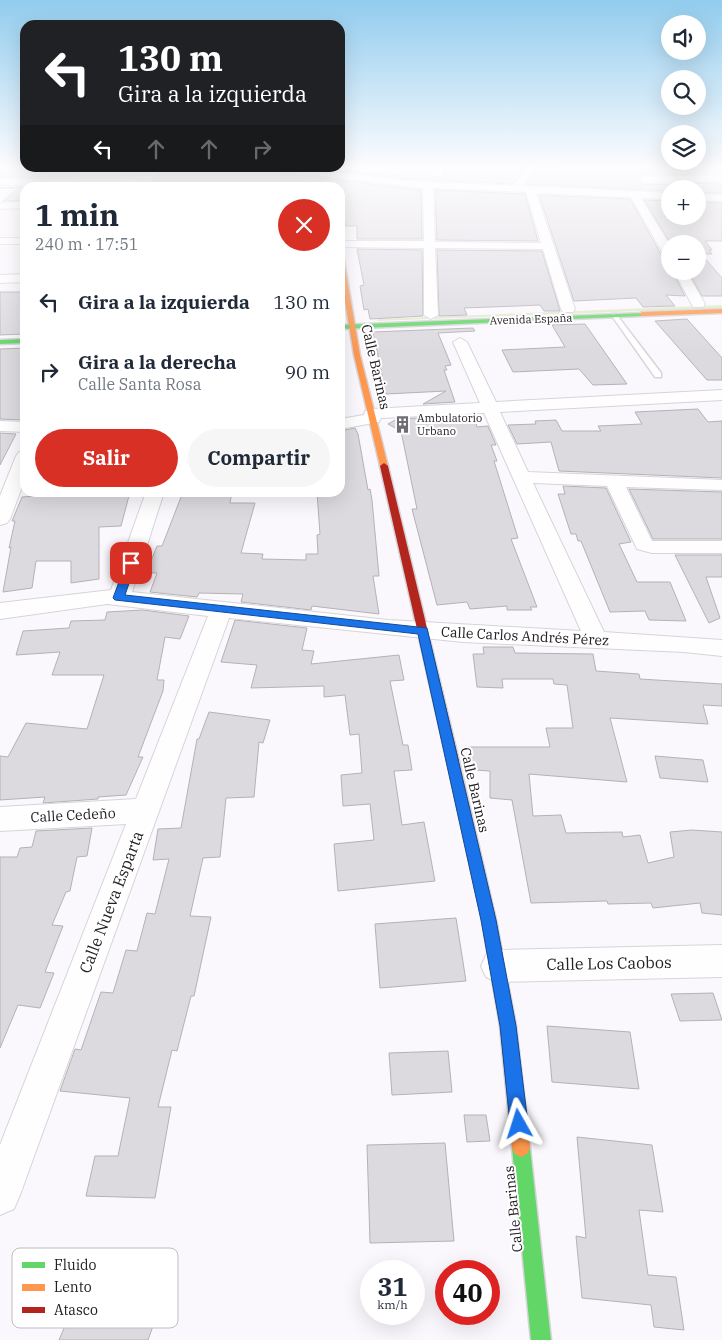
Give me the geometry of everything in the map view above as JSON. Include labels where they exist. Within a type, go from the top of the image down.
[{"type":"street","points":[[429,229],[431,315]]},
{"type":"street","points":[[542,229],[568,309]]},
{"type":"street","points":[[655,229],[661,240]]},
{"type":"street","points":[[0,241],[20,241]]},
{"type":"street","points":[[345,244],[548,246]]},
{"type":"street","points":[[0,279],[20,278]]},
{"type":"street","points":[[685,280],[698,304]]},
{"type":"street","name":"Avenida España","points":[[347,321],[431,315],[722,303]]},
{"type":"street","name":"Avenida España","points":[[347,321],[614,316],[722,311]]},
{"type":"street","name":"Calle Barinas","points":[[347,321],[423,631],[497,966],[508,1026],[541,1340]]},
{"type":"street","points":[[0,333],[20,332]]},
{"type":"street","points":[[0,342],[20,341]]},
{"type":"street","points":[[460,342],[596,640]]},
{"type":"street","points":[[345,423],[372,417],[490,407],[722,395]]},
{"type":"street","points":[[0,426],[20,427]]},
{"type":"street","points":[[0,519],[20,469]]},
{"type":"street","points":[[523,477],[722,485]]},
{"type":"street","points":[[614,481],[644,545],[652,547],[722,547]]},
{"type":"street","points":[[119,598],[153,497]]},
{"type":"street","name":"Calle Carlos Andrés Pérez","points":[[0,610],[107,597],[423,631],[722,648]]},
{"type":"street","name":"Calle Nueva Esparta","points":[[0,1195],[222,610]]},
{"type":"street","name":"Calle Cedeño","points":[[0,819],[146,811]]},
{"type":"street","name":"Calle Los Caobos","points":[[497,966],[722,961]]},
{"type":"lane","points":[[614,316],[658,375]]},
{"type":"green space","points":[[722,305],[722,308],[376,321],[379,319]]},
{"type":"building","points":[[357,229],[422,229],[422,239],[357,239]]},
{"type":"building","points":[[437,229],[535,229],[538,241],[437,240]]},
{"type":"building","points":[[550,229],[647,229],[661,254],[661,280],[677,280],[685,296],[666,295],[675,306],[643,307],[636,298],[574,301]]},
{"type":"building","points":[[662,229],[722,229],[722,241],[706,241],[706,235],[665,235]]},
{"type":"building","points":[[706,242],[712,250],[709,250],[712,254],[706,254]]},
{"type":"building","points":[[357,249],[422,250],[423,316],[370,319],[368,309],[364,310],[360,286],[364,285]]},
{"type":"building","points":[[437,250],[542,251],[560,311],[544,311],[540,305],[464,308],[467,315],[439,316]]},
{"type":"building","points":[[706,260],[722,278],[722,296],[702,296],[693,280],[706,280]]},
{"type":"building","points":[[0,292],[20,292],[20,334],[0,335]]},
{"type":"building","points":[[687,319],[722,358],[722,380],[707,380],[655,321]]},
{"type":"building","points":[[585,324],[627,384],[593,385],[579,369],[513,372],[502,350],[565,347],[552,325]]},
{"type":"building","points":[[473,328],[475,331],[438,333],[451,365],[445,366],[447,370],[444,370],[455,402],[423,404],[446,391],[386,394],[373,332]]},
{"type":"building","points":[[20,348],[20,420],[0,419],[0,349]]},
{"type":"building","points":[[698,409],[708,422],[722,421],[722,478],[559,471],[551,442],[517,444],[508,425],[536,424],[535,421],[556,420],[562,431],[601,431],[598,426],[642,424],[635,412]]},
{"type":"building","points":[[460,416],[461,419],[475,419],[477,427],[488,426],[496,445],[491,445],[497,461],[494,461],[518,538],[511,539],[537,607],[530,607],[532,610],[507,610],[507,606],[470,609],[467,602],[437,605],[412,509],[417,509],[401,431],[388,424],[397,419]]},
{"type":"building","points":[[355,428],[358,434],[368,490],[370,489],[379,576],[373,576],[379,614],[312,606],[311,610],[241,602],[243,594],[199,593],[197,597],[150,592],[157,573],[146,573],[157,546],[162,546],[181,497],[231,497],[230,503],[255,503],[241,553],[263,554],[262,559],[306,560],[306,554],[318,554],[317,535],[320,534],[317,497],[345,497],[345,430]]},
{"type":"building","points":[[0,433],[16,434],[0,465]]},
{"type":"building","points":[[563,486],[606,488],[631,542],[619,544],[637,582],[670,582],[686,621],[649,620],[645,611],[610,612],[581,541],[578,541],[576,534],[571,534],[558,494],[565,494]]},
{"type":"building","points":[[629,489],[722,492],[722,539],[653,539]]},
{"type":"building","points":[[22,497],[129,497],[121,526],[99,527],[99,579],[71,583],[71,561],[36,561],[32,588],[3,592],[15,521],[12,521]]},
{"type":"building","points":[[675,555],[722,555],[722,577],[706,577],[720,618],[709,623]]},
{"type":"building","points":[[143,610],[189,616],[180,639],[165,637],[157,680],[164,680],[163,691],[138,757],[143,757],[126,795],[43,803],[45,797],[0,800],[0,756],[8,757],[26,723],[87,729],[104,675],[52,675],[60,652],[16,655],[23,631],[69,628],[71,621],[105,620],[107,612]]},
{"type":"building","points":[[235,620],[307,628],[302,650],[314,651],[311,664],[399,655],[404,680],[390,681],[403,745],[408,745],[412,770],[394,771],[402,825],[424,822],[435,881],[338,891],[334,844],[374,840],[370,804],[343,806],[341,775],[362,773],[359,734],[350,735],[345,695],[324,697],[324,686],[251,688],[257,665],[221,662]]},
{"type":"building","points":[[483,647],[513,647],[515,653],[593,654],[596,671],[639,674],[640,679],[722,684],[722,706],[703,705],[708,724],[610,718],[627,782],[529,774],[533,816],[561,815],[566,833],[622,832],[623,837],[640,835],[648,863],[674,857],[670,832],[692,830],[722,832],[722,915],[702,913],[700,903],[653,908],[651,903],[608,904],[607,901],[531,903],[512,800],[490,798],[490,771],[474,770],[468,747],[550,747],[546,728],[573,728],[567,685],[554,684],[553,679],[502,679],[503,688],[477,687],[473,654],[484,654]]},
{"type":"building","points":[[209,712],[270,720],[263,743],[259,742],[254,797],[226,798],[220,857],[203,858],[190,916],[211,917],[194,996],[191,996],[177,1051],[172,1050],[158,1107],[171,1107],[155,1198],[86,1196],[95,1156],[118,1156],[130,1098],[60,1091],[75,1049],[81,1050],[101,992],[113,993],[126,950],[137,951],[147,913],[155,914],[169,859],[153,860],[158,829],[181,828],[197,739],[199,739]]},
{"type":"building","points":[[655,756],[703,760],[708,782],[660,778]]},
{"type":"building","points":[[92,828],[87,856],[77,857],[70,891],[66,892],[52,925],[63,926],[45,972],[54,973],[40,1008],[18,1005],[0,1048],[0,857],[17,857],[20,848],[32,847],[36,831]]},
{"type":"building","points":[[456,918],[466,981],[380,988],[375,924]]},
{"type":"building","points":[[713,993],[722,1020],[680,1021],[671,994]]},
{"type":"building","points":[[547,1026],[630,1032],[639,1089],[552,1082]]},
{"type":"building","points":[[448,1051],[452,1092],[392,1095],[389,1053]]},
{"type":"building","points":[[464,1115],[486,1115],[490,1141],[467,1142]]},
{"type":"building","points":[[577,1137],[652,1145],[663,1212],[639,1210],[648,1275],[676,1277],[684,1330],[654,1327],[651,1305],[582,1298],[576,1236],[586,1238]]},
{"type":"building","points":[[445,1143],[454,1241],[370,1243],[367,1145]]},
{"type":"building","points":[[64,1328],[152,1328],[148,1340],[59,1340]]},
{"type":"traffic: fast","points":[[345,327],[642,314]]},
{"type":"traffic: fast","points":[[0,342],[20,341]]},
{"type":"traffic: fast","points":[[521,1148],[541,1340]]},
{"type":"traffic: slow","points":[[345,284],[357,355],[384,466]]},
{"type":"traffic: slow","points":[[642,314],[722,311]]},
{"type":"traffic: slow","points":[[453,761],[489,920],[508,1026],[521,1148]]},
{"type":"traffic: jam","points":[[384,466],[453,761]]},
{"type":"place","name":"Ambulatorio Urbano","points":[[403,424]]},
{"type":"route","points":[[131,563],[119,598],[423,631],[488,920],[508,1026],[519,1124]]}]
